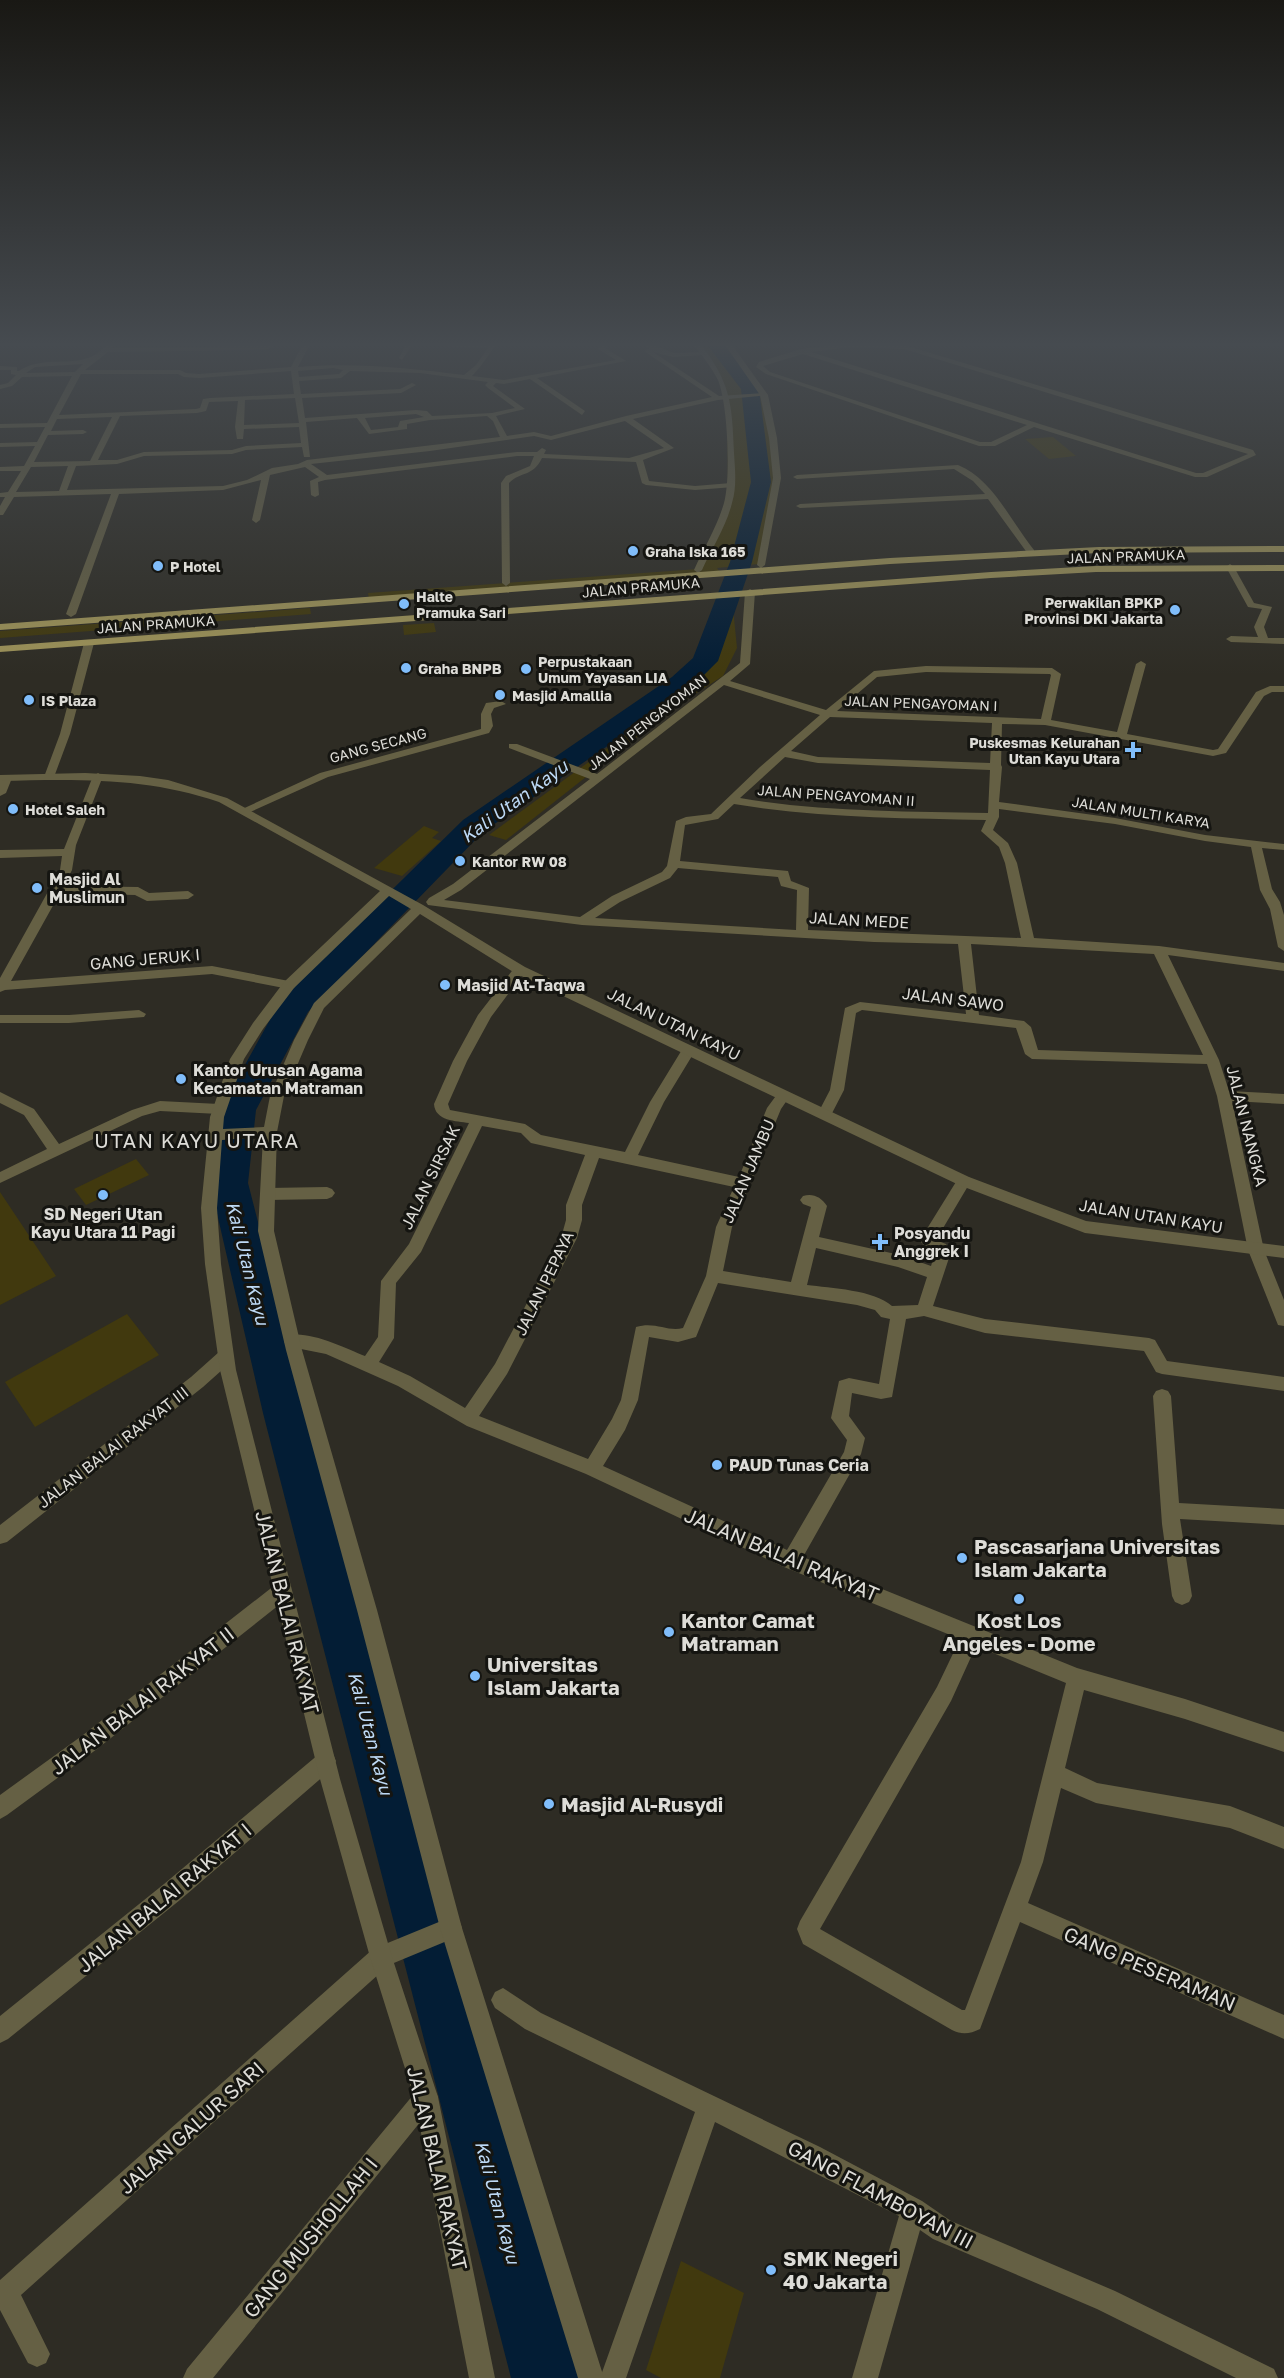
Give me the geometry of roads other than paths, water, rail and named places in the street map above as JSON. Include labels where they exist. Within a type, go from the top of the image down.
[{"type":"main road","name":"JALAN PRAMUKA","points":[[0,627],[644,579],[757,567],[1029,549],[1284,543]]},
{"type":"main road","name":"JALAN PRAMUKA","points":[[1029,549],[1284,549]]},
{"type":"main road","name":"JALAN PRAMUKA","points":[[746,590],[973,569],[1121,562],[1284,562]]},
{"type":"main road","points":[[1096,569],[1121,562]]},
{"type":"main road","name":"JALAN PRAMUKA","points":[[0,649],[717,591],[1096,569],[1284,568]]},
{"type":"main road","name":"JALAN PRAMUKA","points":[[0,619],[656,572],[730,570]]},
{"type":"main road","points":[[644,579],[656,572]]},
{"type":"main road","name":"JALAN PRAMUKA","points":[[0,643],[363,619]]},
{"type":"street","points":[[0,513],[5,495],[35,453]]},
{"type":"street","points":[[93,463],[98,453]]},
{"type":"street","points":[[0,469],[123,461],[144,454],[189,453]]},
{"type":"street","points":[[305,453],[306,463],[325,478]]},
{"type":"street","points":[[5,495],[223,488],[250,482],[267,473],[306,463],[401,453]]},
{"type":"street","points":[[315,495],[314,481],[325,478],[535,454],[639,459],[656,453]]},
{"type":"street","points":[[698,570],[719,526],[731,485],[728,453]]},
{"type":"street","points":[[757,567],[777,478],[774,453]]},
{"type":"street","points":[[1126,453],[1196,475],[1204,475],[1252,455],[1251,453]]},
{"type":"street","points":[[506,583],[505,483],[509,478],[533,468],[535,454]]},
{"type":"street","points":[[639,459],[646,483],[695,488],[731,485]]},
{"type":"street","points":[[62,494],[74,463]]},
{"type":"street","points":[[797,477],[955,467],[966,470],[990,496],[1029,549]]},
{"type":"street","points":[[256,520],[267,473]]},
{"type":"street","points":[[71,614],[117,492],[123,482]]},
{"type":"street","points":[[800,506],[990,496]]},
{"type":"street","points":[[1230,567],[1251,605],[1268,607],[1259,627],[1264,641]]},
{"type":"street","name":"JALAN PENGAYOMAN","points":[[419,904],[457,887],[745,664],[746,590]]},
{"type":"street","points":[[1231,639],[1283,643]]},
{"type":"street","points":[[49,777],[65,734],[89,643]]},
{"type":"street","points":[[1121,735],[1141,664]]},
{"type":"street","name":"JALAN PENGAYOMAN II","points":[[732,800],[827,714],[874,674],[882,671],[1044,670],[1056,674],[1045,722]]},
{"type":"street","name":"JALAN PENGAYOMAN I","points":[[723,682],[827,714],[1045,722],[1201,752],[1222,751],[1260,694],[1270,689],[1284,689]]},
{"type":"street","name":"GANG SECANG","points":[[244,811],[324,775],[485,731],[488,726],[486,714],[490,705],[501,704]]},
{"type":"street","points":[[997,720],[997,767],[993,811],[987,831],[1004,845],[1011,863],[1028,942]]},
{"type":"street","points":[[513,746],[598,778]]},
{"type":"street","points":[[783,753],[818,760],[997,767]]},
{"type":"street","points":[[1,987],[66,870],[70,858],[69,852],[98,776]]},
{"type":"street","name":"JALAN UTAN KAYU","points":[[3,778],[98,776],[176,783],[213,796],[244,811],[389,893],[419,904],[520,970],[964,1181],[1085,1227],[1284,1252]]},
{"type":"street","points":[[0,793],[3,778]]},
{"type":"street","points":[[582,921],[616,898],[666,875],[673,864],[680,823],[686,820],[714,817],[732,800]]},
{"type":"street","name":"JALAN PENGAYOMAN II","points":[[732,800],[779,808],[839,813],[993,811]]},
{"type":"street","name":"JALAN MULTI KARYA","points":[[993,811],[1115,821],[1205,838],[1284,847]]},
{"type":"street","points":[[1256,844],[1266,890],[1275,907],[1284,947]]},
{"type":"street","points":[[0,854],[69,852]]},
{"type":"street","points":[[673,864],[784,874],[785,884],[803,888],[802,934]]},
{"type":"street","points":[[55,889],[138,891],[147,897],[188,895]]},
{"type":"street","name":"JALAN BALAI RAKYAT","points":[[389,893],[289,985],[237,1059],[219,1109],[220,1135],[209,1208],[213,1264],[225,1357],[326,1761],[392,1951],[426,2097],[482,2378]]},
{"type":"street","points":[[419,904],[319,1006],[289,1066],[266,1132],[268,1194],[266,1231],[292,1341],[367,1610],[447,1930],[591,2378]]},
{"type":"street","name":"JALAN MEDE","points":[[419,904],[582,921],[802,934],[1028,942],[1159,950],[1284,967]]},
{"type":"street","points":[[964,941],[973,1017]]},
{"type":"street","name":"JALAN NANGKA","points":[[1159,950],[1212,1060],[1224,1096],[1251,1215],[1256,1250],[1284,1320]]},
{"type":"street","name":"GANG JERUK I","points":[[1,987],[212,970],[289,985]]},
{"type":"street","name":"JALAN SIRSAK","points":[[369,1365],[386,1338],[389,1281],[415,1248],[478,1120],[446,1114],[441,1109],[441,1104],[460,1061],[485,1015],[520,970]]},
{"type":"street","name":"JALAN SAWO","points":[[824,1115],[837,1090],[850,1011],[860,1006],[973,1017],[1024,1027],[1032,1054],[1212,1060]]},
{"type":"street","points":[[0,1019],[69,1019],[139,1014]]},
{"type":"street","points":[[629,1158],[657,1102],[688,1051]]},
{"type":"street","name":"JALAN JAMBU","points":[[592,1469],[626,1408],[635,1376],[634,1366],[642,1332],[648,1329],[687,1335],[714,1276],[724,1227],[774,1108],[783,1096]]},
{"type":"street","points":[[1224,1096],[1284,1099]]},
{"type":"street","points":[[0,1097],[29,1112],[57,1152]]},
{"type":"street","points":[[0,1178],[137,1113],[160,1106],[219,1109]]},
{"type":"street","points":[[478,1120],[525,1128],[536,1139],[744,1184]]},
{"type":"street","points":[[220,1135],[266,1132]]},
{"type":"street","name":"JALAN PEPAYA","points":[[468,1418],[501,1369],[569,1238],[574,1220],[574,1205],[594,1152]]},
{"type":"street","points":[[924,1310],[943,1252],[940,1248],[930,1244],[928,1240],[964,1181]]},
{"type":"street","points":[[268,1194],[327,1193]]},
{"type":"street","points":[[796,1291],[819,1206],[814,1201],[808,1200]]},
{"type":"street","points":[[809,1240],[900,1261],[935,1274]]},
{"type":"street","points":[[714,1276],[857,1299],[880,1305],[887,1312],[899,1314],[924,1310],[985,1326],[1149,1345],[1162,1367],[1284,1384]]},
{"type":"street","points":[[791,1560],[855,1447],[854,1434],[840,1418],[845,1386],[849,1384],[886,1392],[899,1314]]},
{"type":"street","name":"JALAN BALAI RAKYAT","points":[[292,1341],[328,1348],[404,1380],[468,1418],[592,1469],[791,1560],[1077,1678],[1185,1709],[1284,1742]]},
{"type":"street","name":"JALAN BALAI RAKYAT III","points":[[0,1536],[197,1382],[225,1357]]},
{"type":"street","points":[[1162,1396],[1172,1510],[1171,1524],[1182,1596]]},
{"type":"street","points":[[1172,1510],[1210,1515],[1284,1517]]},
{"type":"street","name":"JALAN BALAI RAKYAT II","points":[[0,1808],[90,1742],[282,1591]]},
{"type":"street","points":[[972,1634],[944,1694],[808,1929],[811,1936],[960,2022],[972,2021],[1032,1862],[1077,1678]]},
{"type":"street","name":"JALAN BALAI RAKYAT I","points":[[0,2031],[172,1892],[326,1761]]},
{"type":"street","points":[[1054,1774],[1096,1793],[1201,1810],[1230,1817],[1284,1838]]},
{"type":"street","name":"GANG PESERAMAN","points":[[1016,1909],[1284,2027]]},
{"type":"street","points":[[392,1951],[447,1930]]},
{"type":"street","name":"JALAN GALUR SARI","points":[[3,2295],[392,1951]]},
{"type":"street","name":"GANG FLAMBOYAN III","points":[[503,2000],[533,2021],[811,2156],[913,2211],[942,2230],[1106,2300],[1265,2378]]},
{"type":"street","name":"GANG MUSHOLLAH I","points":[[196,2378],[426,2097]]},
{"type":"street","points":[[613,2378],[709,2106]]},
{"type":"street","points":[[865,2378],[913,2211]]},
{"type":"street","points":[[3,2295],[37,2354]]},
{"type":"waterway","name":"Kali Utan Kayu","points":[[546,2378],[285,1413],[229,1183],[238,1110],[294,1006],[473,826],[681,683],[705,661],[741,562],[761,482],[758,453]]},
{"type":"place","name":"Graha Iska 165","points":[[633,551]]},
{"type":"place","name":"P Hotel","points":[[158,566]]},
{"type":"place","name":"Halte Pramuka Sari","points":[[404,604]]},
{"type":"place","name":"Perwakilan BPKP Provinsi DKI Jakarta","points":[[1175,610]]},
{"type":"place","name":"Graha BNPB","points":[[406,668]]},
{"type":"place","name":"Perpustakaan Umum Yayasan LIA","points":[[526,669]]},
{"type":"place","name":"Masjid Amallia","points":[[500,695]]},
{"type":"place","name":"IS Plaza","points":[[29,700]]},
{"type":"place","name":"Puskesmas Kelurahan Utan Kayu Utara","points":[[1133,750]]},
{"type":"place","name":"Hotel Saleh","points":[[13,809]]},
{"type":"place","name":"Kantor RW 08","points":[[460,861]]},
{"type":"place","name":"Masjid Al Muslimun","points":[[37,888]]},
{"type":"place","name":"Masjid At-Taqwa","points":[[445,985]]},
{"type":"place","name":"Kantor Urusan Agama Kecamatan Matraman","points":[[181,1079]]},
{"type":"place","name":"SD Negeri Utan Kayu Utara 11 Pagi","points":[[103,1195]]},
{"type":"place","name":"Posyandu Anggrek I","points":[[880,1242]]},
{"type":"place","name":"PAUD Tunas Ceria","points":[[717,1465]]},
{"type":"place","name":"Pascasarjana Universitas Islam Jakarta","points":[[962,1558]]},
{"type":"place","name":"Kost Los Angeles - Dome","points":[[1019,1599]]},
{"type":"place","name":"Kantor Camat Matraman","points":[[669,1632]]},
{"type":"place","name":"Universitas Islam Jakarta","points":[[475,1676]]},
{"type":"place","name":"Masjid Al-Rusydi","points":[[549,1804]]},
{"type":"place","name":"SMK Negeri 40 Jakarta","points":[[771,2270]]},
{"type":"district","name":"UTAN KAYU UTARA","points":[[197,1140]]}]
